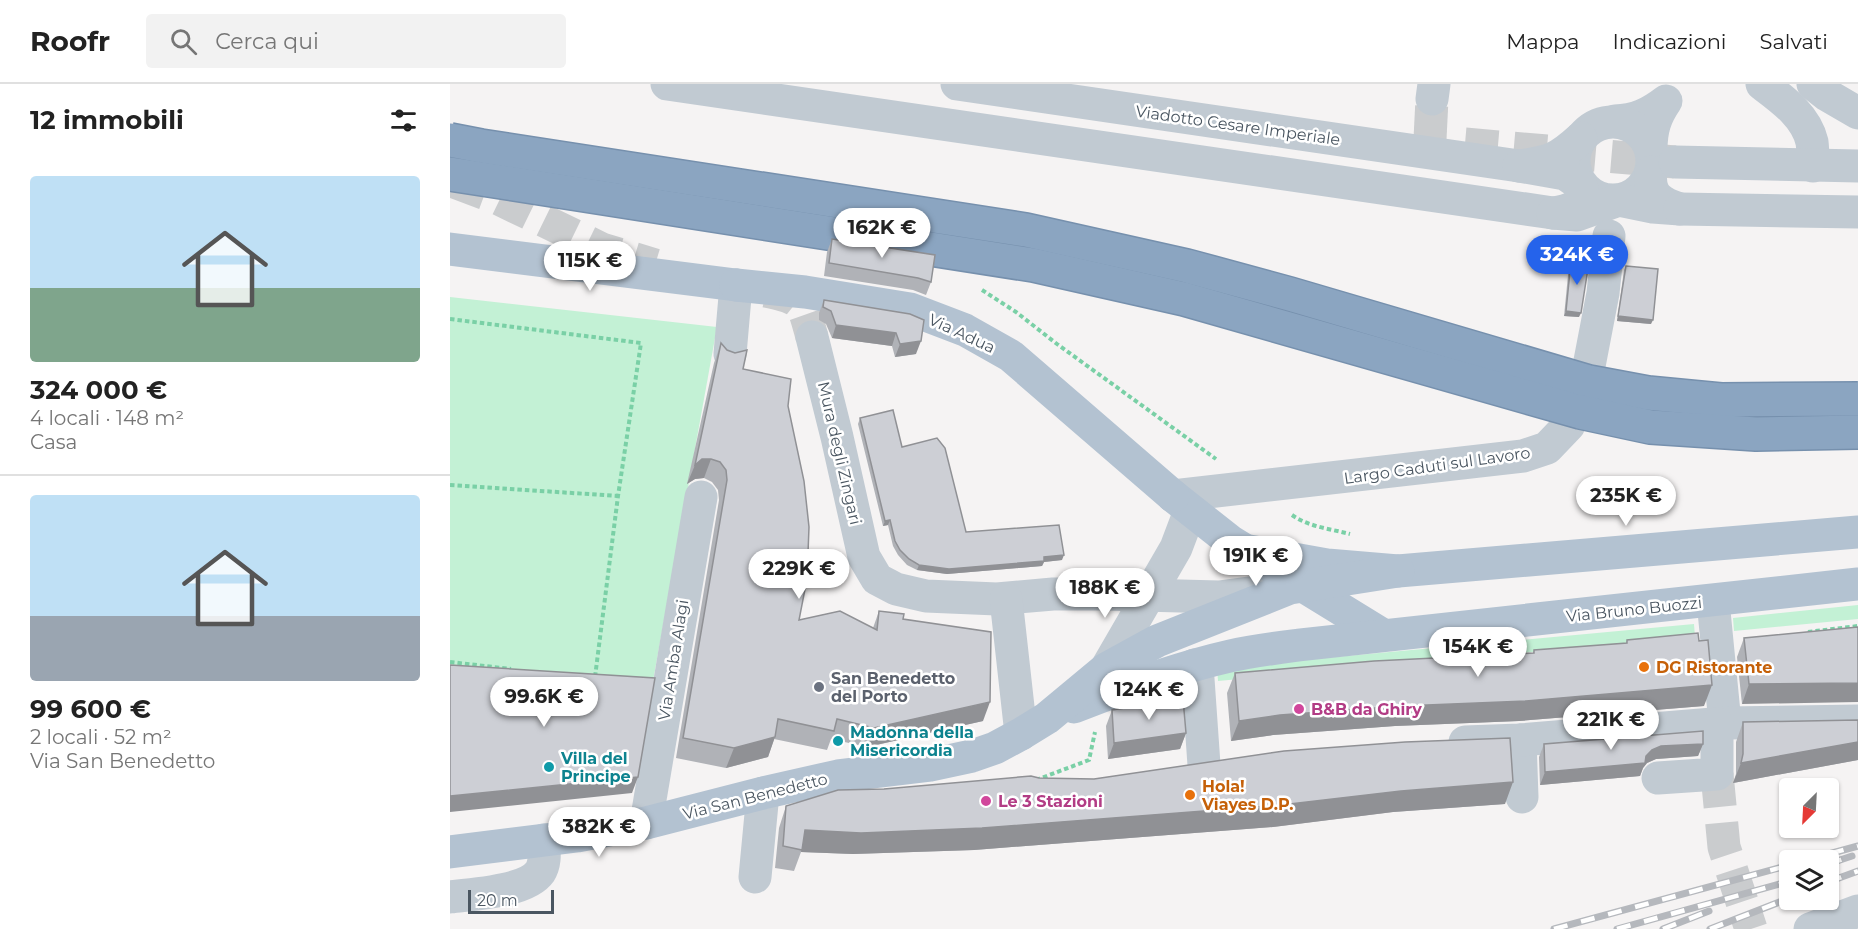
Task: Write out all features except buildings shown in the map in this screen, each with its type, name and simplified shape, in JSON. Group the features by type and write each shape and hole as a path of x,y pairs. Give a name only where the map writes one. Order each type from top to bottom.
{"highway":[{"path":"450,140 1026,230 1186,266 1290,294 1589,382 1636,391 1721,400 1858,399"},
{"path":"450,174 1033,265 1184,299 1569,409 1650,427 1756,434 1858,432"}],"main road":[{"name":"Via Adua","path":"450,249 805,292 910,309 965,330 1011,356 1182,504 1230,541 1249,551 1296,587 1383,635"},
{"path":"1249,551 1327,565 1398,572 1858,532"},
{"name":"Via San Benedetto","path":"1034,726 1106,669 1157,641 1296,587 1398,572"},
{"name":"Via Bruno Buozzi","path":"1232,656 1383,635 1858,584"},
{"name":"Via San Benedetto","path":"450,852 544,840 646,823 838,776 930,765 972,756 995,748 1034,726 1121,689 1194,665 1232,656"}],"street":[{"path":"667,84 1553,213 1577,214 1629,197 1646,183 1659,161"},
{"name":"Viadotto Cesare Imperiale","path":"957,84 1519,166 1565,174 1581,185"},
{"path":"1762,84 1791,106 1805,125 1812,141 1813,166"},
{"path":"1813,84 1858,113"},
{"path":"1553,213 1562,212 1580,204 1583,195 1573,162 1575,149 1581,138 1596,126 1641,117 1652,112 1673,93"},
{"path":"1673,93 1654,123 1651,132 1659,161 1650,182 1655,195 1670,206 1680,209"},
{"path":"1615,121 1639,130 1659,161"},
{"name":"Viadotto Cesare Imperiale","path":"1519,166 1545,162 1559,157 1581,138"},
{"path":"1659,161 1858,166"},
{"path":"1581,185 1599,198 1653,207 1858,212"},
{"name":"Largo Caduti sul Lavoro","path":"1182,504 1255,488 1523,456 1547,448 1569,425 1589,366 1603,292 1609,236"},
{"path":"730,354 736,285"},
{"name":"Mura degli Zingari","path":"812,337 864,557 878,579 896,589 926,596 1006,599 1053,594 1219,597 1296,587"},
{"name":"Via Amba Alagi","path":"646,823 701,497"},
{"path":"1106,669 1176,548 1182,504"},
{"path":"1006,599 1034,726"},
{"path":"1659,778 1717,774 1721,723 1713,601"},
{"path":"1194,665 1198,679 1204,765"},
{"path":"1441,743 1520,740 1721,723 1858,721"},
{"path":"1520,740 1522,797"},
{"path":"1169,770 1239,760"},
{"path":"755,877 763,793"},
{"path":"450,897 491,892 530,881 540,872 543,865 544,840"},
{"path":"1810,929 1858,911"}],"path":[{"path":"981,290 1017,312 1057,344 1218,461"},
{"path":"450,319 641,343 618,496 595,678 584,677"},
{"path":"450,485 618,496"},
{"path":"1255,488 1301,521 1358,536"},
{"path":"1799,633 1858,626"},
{"path":"450,662 517,669"},
{"path":"1032,781 1089,760 1096,725"}],"green space":[{"path":"450,297 717,327 651,692 450,677"},
{"path":"1858,605 1858,619 1734,631 1733,618"},
{"path":"1694,624 1695,637 1218,681 1217,668"}],"tunnel":[{"path":"1430,139 1432,99"},
{"path":"1465,144 1675,162"},
{"path":"454,182 497,198 602,249 655,265"},
{"path":"766,291 795,300 803,309 812,337"},
{"path":"1717,774 1724,847 1751,929"}],"railway":[{"path":"1839,851 1858,846"},
{"path":"1839,860 1852,856"},
{"path":"1554,929 1779,868"},
{"path":"1839,878 1858,871"},
{"path":"1617,929 1779,884"},
{"path":"1710,929 1779,902"},
{"path":"1663,929 1709,911"}],"place":[{"name":"DG Ristorante","path":"1644,667"},
{"name":"San Benedetto del Porto","path":"819,687"},
{"name":"B&B da Ghiry","path":"1299,709"},
{"name":"Madonna della Misericordia","path":"838,741"},
{"name":"Villa del Principe","path":"549,767"},
{"name":"Hola! Viayes D.P.","path":"1190,795"},
{"name":"Le 3 Stazioni","path":"986,801"}]}
